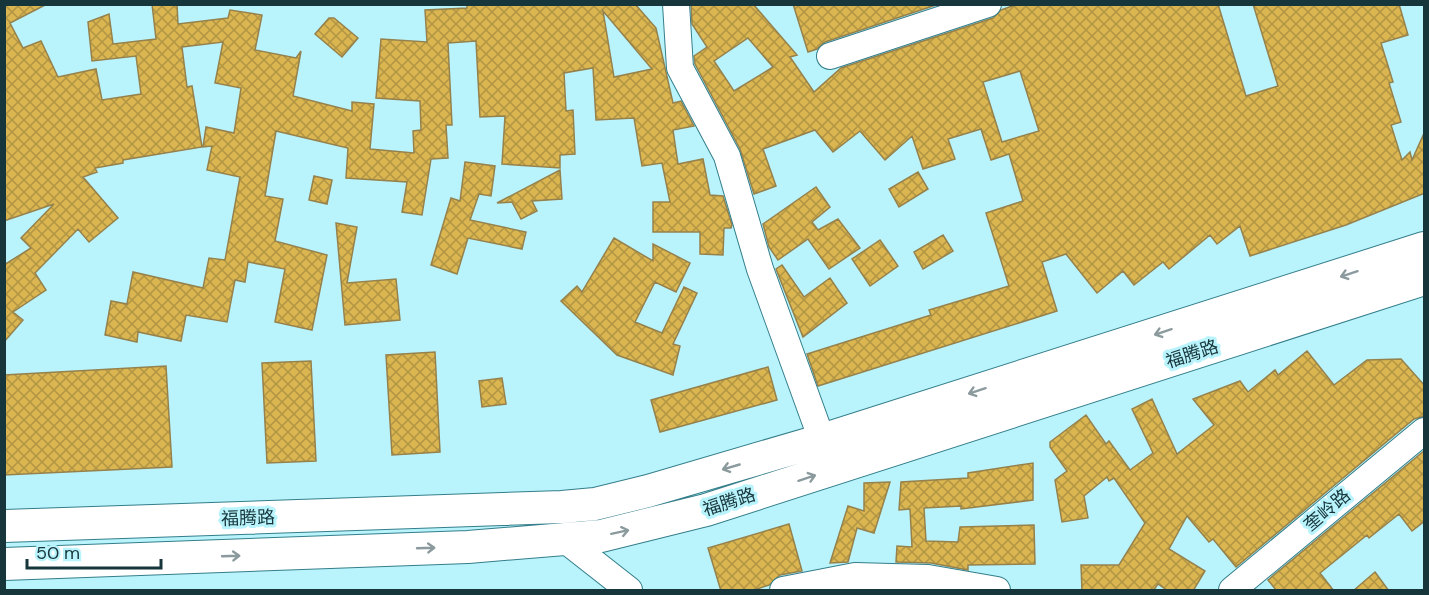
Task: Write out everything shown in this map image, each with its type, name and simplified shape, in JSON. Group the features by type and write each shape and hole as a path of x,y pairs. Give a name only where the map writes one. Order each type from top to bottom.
{"main road":[{"path":"1412,278 1425,223"},
{"name":"福腾路","path":"4,564 468,547 601,537 706,510 1412,278 1425,248"},
{"name":"福腾路","path":"4,526 595,504 1412,278"}],"street":[{"path":"676,4 681,68 727,156 760,269 822,440"},
{"path":"830,56 988,4"},
{"name":"奎岭路","path":"1232,591 1350,490 1425,431"},
{"path":"564,539 630,590"},
{"path":"783,591 855,576 876,584 928,578 997,591"}],"building":[{"path":"4,4 47,4 10,23 23,48 41,41 58,77 96,69 102,100 141,94 136,56 92,61 88,22 109,14 113,44 156,39 152,4 177,4 178,24 228,18 230,10 262,15 255,50 296,58 301,51 293,96 352,111 352,102 374,104 370,149 414,153 413,131 421,130 420,101 376,98 381,39 427,42 425,10 467,8 467,4 635,4 656,28 673,103 681,101 694,126 673,130 678,164 703,159 710,195 723,196 732,225 731,228 724,228 723,255 700,254 700,232 653,232 653,202 670,202 662,163 642,166 634,118 596,120 593,68 564,73 566,111 573,110 575,154 560,155 560,168 502,164 505,116 480,117 476,41 448,43 452,125 446,125 448,158 431,159 422,215 402,212 407,182 346,178 348,148 276,131 265,196 283,199 275,241 327,255 312,330 275,322 285,269 248,262 245,282 235,280 227,322 186,315 181,341 138,332 137,342 105,335 111,301 127,304 133,272 203,288 209,258 225,260 240,177 207,170 212,146 203,147 206,127 234,133 241,88 215,83 223,42 182,47 187,87 192,86 202,147 123,160 123,163 95,168 97,172 83,177 118,218 89,242 78,229 35,273 46,290 13,312 23,320 4,342 4,265 31,248 21,238 54,204 4,221","holes":["603,11 652,69 614,77"]},
{"path":"691,4 753,4 797,55 790,57 814,92 841,68 993,18 1001,10 1018,4 1218,4 1246,96 1278,86 1253,4 1399,4 1408,35 1381,43 1393,82 1389,83 1401,122 1391,125 1402,160 1410,152 1412,160 1425,131 1425,193 1346,225 1250,256 1240,226 1217,244 1210,235 1169,269 1163,262 1134,285 1123,271 1097,293 1066,254 1042,262 1057,311 818,386 807,354 931,315 929,310 1009,286 986,213 1023,201 1009,154 991,160 981,129 948,139 955,159 923,169 912,136 885,160 860,131 833,152 815,130 763,149 776,186 754,194 740,149 695,64 694,56 707,47 692,24","holes":["748,38 773,67 734,91 714,61","1020,71 1039,131 1002,142 983,82"]},
{"path":"793,4 939,4 825,42 817,49 808,52"},
{"path":"329,18 334,18 358,38 342,57 315,34"},
{"path":"465,162 495,166 491,196 479,194 470,220 526,232 522,249 468,238 457,274 431,265 451,198 460,201"},
{"path":"560,170 562,199 532,201 537,211 521,219 512,202 497,203"},
{"path":"918,172 928,189 899,207 889,189"},
{"path":"314,176 332,180 327,204 309,200"},
{"path":"816,187 830,207 812,222 818,230 838,219 860,248 829,269 808,239 778,260 769,247 763,224"},
{"path":"336,223 357,227 347,283 396,279 400,320 345,325"},
{"path":"943,235 953,251 923,269 914,252"},
{"path":"614,238 653,261 653,244 690,263 676,292 655,282 635,322 662,333 684,287 697,293 673,344 680,346 673,375 617,355 561,301 577,286 582,292"},
{"path":"880,240 898,266 870,286 852,259"},
{"path":"782,265 804,297 830,278 847,303 803,337 776,269"},
{"path":"1307,351 1334,385 1367,360 1401,359 1425,386 1425,416 1414,419 1236,567 1213,539 1209,542 1187,516 1169,549 1205,571 1193,591 1168,591 1158,584 1153,591 1082,591 1081,565 1119,565 1145,523 1114,478 1109,481 1107,477 1084,496 1088,518 1062,522 1055,480 1067,471 1050,447 1050,442 1086,415 1106,444 1109,441 1130,470 1153,453 1132,409 1152,399 1177,454 1214,425 1193,399 1240,381 1248,392 1275,370 1278,375"},
{"path":"435,352 440,452 392,455 386,355"},
{"path":"311,361 316,461 267,463 262,363"},
{"path":"166,366 172,467 4,475 4,375"},
{"path":"768,367 777,400 660,432 651,400"},
{"path":"502,378 506,404 482,407 479,381"},
{"path":"1425,450 1425,521 1412,531 1399,514 1369,538 1367,535 1320,573 1334,591 1277,591 1268,580"},
{"path":"1033,463 1033,500 961,509 961,506 924,508 926,541 958,542 960,527 1034,525 1035,564 968,565 968,570 931,563 896,562 897,546 912,547 910,509 899,510 901,482 968,478 968,473"},
{"path":"890,482 874,533 857,528 848,562 830,563 848,506 864,511 864,483"},
{"path":"789,524 802,571 780,575 769,585 751,591 721,591 708,548"},
{"path":"1375,572 1389,591 1353,591"}]}
